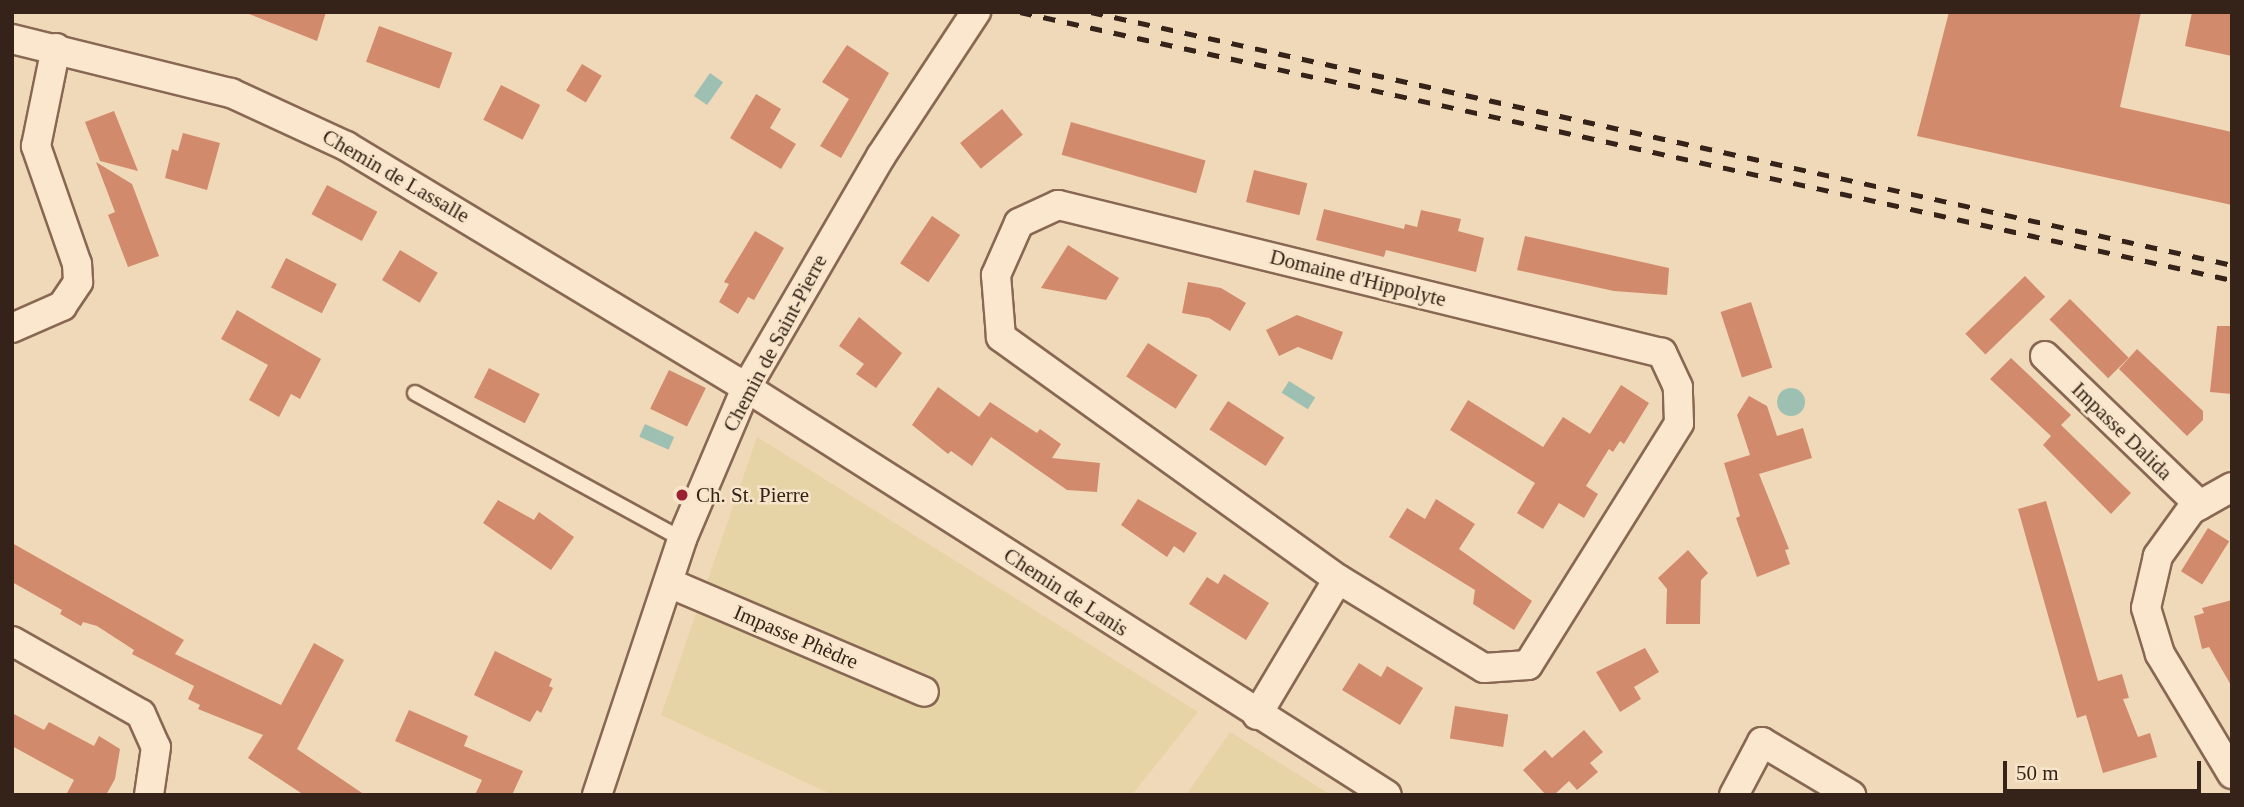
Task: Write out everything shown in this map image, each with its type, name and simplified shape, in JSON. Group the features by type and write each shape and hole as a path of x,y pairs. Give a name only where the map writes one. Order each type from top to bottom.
{"street":[{"name":"Chemin de Saint-Pierre","path":"597,795 682,539 747,388 881,156 969,24"},
{"name":"Chemin de Lassalle","path":"12,40 56,48 231,93 307,125 747,388"},
{"path":"12,328 62,306 78,282 77,264 36,146 56,48"},
{"name":"Domaine d'Hippolyte","path":"1058,205 1662,354 1678,387 1679,423 1528,665 1484,668 1338,579 1001,337 996,275 1019,223 1058,205"},
{"name":"Impasse Dalida","path":"2045,356 2200,505"},
{"name":"Chemin de Lanis","path":"747,388 1257,715 1387,795"},
{"path":"2232,486 2191,510 2158,556 2146,608 2160,654 2232,774"},
{"path":"1257,715 1338,579"},
{"name":"Impasse Phèdre","path":"668,583 924,692"},
{"path":"12,641 141,714 156,747 149,795"},
{"path":"1734,795 1762,742 1851,795"}],"lane":[{"path":"415,393 682,539"}],"shaded area":[{"path":"710,73 723,82 707,105 694,96"},
{"path":"1289,381 1315,397 1308,409 1282,393"},
{"path":"1791,388 1801,392 1805,402 1801,412 1791,416 1781,412 1777,402 1781,392"},
{"path":"645,424 674,437 669,450 639,437"},
{"path":"757,437 1198,712 1132,795 833,795 661,715"},
{"path":"1230,732 1331,795 1186,795"}],"building":[{"path":"244,12 326,12 317,41"},
{"path":"1949,12 2141,12 2120,107 2232,132 2232,205 1917,136"},
{"path":"2192,12 2232,12 2232,56 2185,46"},
{"path":"379,26 452,53 439,88 366,62"},
{"path":"847,45 889,73 841,158 820,146 849,99 822,82"},
{"path":"582,64 602,76 586,102 566,91"},
{"path":"501,85 540,105 522,140 483,120"},
{"path":"756,94 781,109 770,128 796,144 781,169 730,138"},
{"path":"1002,109 1023,135 981,169 960,143"},
{"path":"114,111 138,171 100,161 85,122"},
{"path":"1071,122 1206,161 1196,193 1062,155"},
{"path":"183,133 220,143 207,190 165,178 172,149 178,151"},
{"path":"96,162 132,184 159,256 128,267 108,215 115,212"},
{"path":"1254,170 1307,183 1299,215 1246,202"},
{"path":"327,185 377,212 362,241 312,214"},
{"path":"1324,209 1404,229 1405,224 1417,227 1421,210 1461,219 1458,231 1484,238 1476,272 1386,250 1384,257 1316,240"},
{"path":"932,216 960,235 928,282 900,263"},
{"path":"755,231 784,248 754,300 748,297 738,314 719,302 729,284 724,282"},
{"path":"1525,236 1669,268 1667,295 1614,291 1517,270"},
{"path":"1068,245 1119,278 1106,300 1041,288"},
{"path":"400,250 438,273 420,303 382,280"},
{"path":"286,258 337,284 322,313 271,287"},
{"path":"2025,276 2045,297 1985,355 1965,334"},
{"path":"1188,282 1221,288 1246,303 1230,331 1209,318 1182,313"},
{"path":"2070,299 2129,358 2108,378 2049,320"},
{"path":"1751,302 1772,368 1742,378 1721,312"},
{"path":"237,310 321,359 300,399 291,394 279,417 249,400 268,365 221,339"},
{"path":"1297,315 1343,332 1332,360 1298,347 1279,356 1266,330"},
{"path":"859,317 902,353 876,388 856,374 864,364 839,346"},
{"path":"2217,326 2232,326 2232,394 2210,392"},
{"path":"1148,343 1197,375 1176,409 1126,377"},
{"path":"2137,349 2203,411 2203,420 2187,436 2119,369"},
{"path":"2011,358 2071,415 2061,425 2131,493 2111,514 2043,445 2051,436 1990,379"},
{"path":"489,368 540,394 525,423 474,397"},
{"path":"669,370 706,388 687,427 650,409"},
{"path":"1621,385 1649,403 1624,444 1620,441 1613,452 1609,449 1586,486 1598,494 1584,518 1559,503 1543,529 1517,513 1535,483 1450,430 1468,400 1543,447 1563,417 1590,434"},
{"path":"938,387 979,417 990,402 1037,433 1040,429 1061,444 1052,458 1100,463 1097,492 1067,490 991,437 972,466 951,451 948,454 912,425"},
{"path":"1749,396 1767,406 1777,436 1803,428 1812,458 1759,474 1789,549 1785,550 1790,564 1757,577 1736,518 1740,516 1724,463 1750,455 1737,415"},
{"path":"1228,401 1284,437 1266,466 1209,430"},
{"path":"1138,499 1197,533 1184,553 1174,546 1167,557 1121,525"},
{"path":"1436,499 1475,524 1459,549 1532,601 1514,630 1473,604 1475,590 1389,537 1407,508 1425,519"},
{"path":"498,500 534,520 539,512 574,537 551,570 483,523"},
{"path":"2046,501 2098,681 2122,674 2129,698 2123,699 2138,737 2150,733 2157,757 2103,773 2086,715 2077,718 2018,509"},
{"path":"2208,528 2229,541 2202,584 2181,571"},
{"path":"12,543 184,640 175,654 281,705 314,643 344,660 297,749 365,795 304,795 248,758 263,735 198,709 200,705 188,699 194,686 132,654 134,650 97,626 83,622 81,626 60,614 62,610 12,582"},
{"path":"1688,550 1708,573 1701,580 1700,624 1666,624 1667,589 1658,578"},
{"path":"1224,574 1269,603 1246,640 1189,604 1207,577 1218,584"},
{"path":"2232,600 2232,687 2209,647 2202,649 2194,616 2204,613 2202,608"},
{"path":"1645,648 1659,672 1634,687 1641,699 1620,712 1596,672"},
{"path":"495,651 552,679 549,686 553,688 541,713 537,710 530,722 474,695"},
{"path":"1359,663 1381,677 1387,666 1423,688 1400,725 1342,690"},
{"path":"1455,706 1508,714 1503,747 1450,739"},
{"path":"409,710 468,736 464,746 523,771 512,795 475,795 482,780 395,741"},
{"path":"12,713 44,730 49,722 94,746 99,736 120,749 115,779 106,795 66,795 74,780 12,746"},
{"path":"1584,730 1603,752 1590,763 1598,772 1577,790 1569,781 1554,795 1546,795 1523,770 1545,750 1552,758"}],"railway":[{"path":"1020,12 2232,280"},
{"path":"1091,12 2232,265"}],"place":[{"name":"Ch. St. Pierre","path":"682,495"}]}
